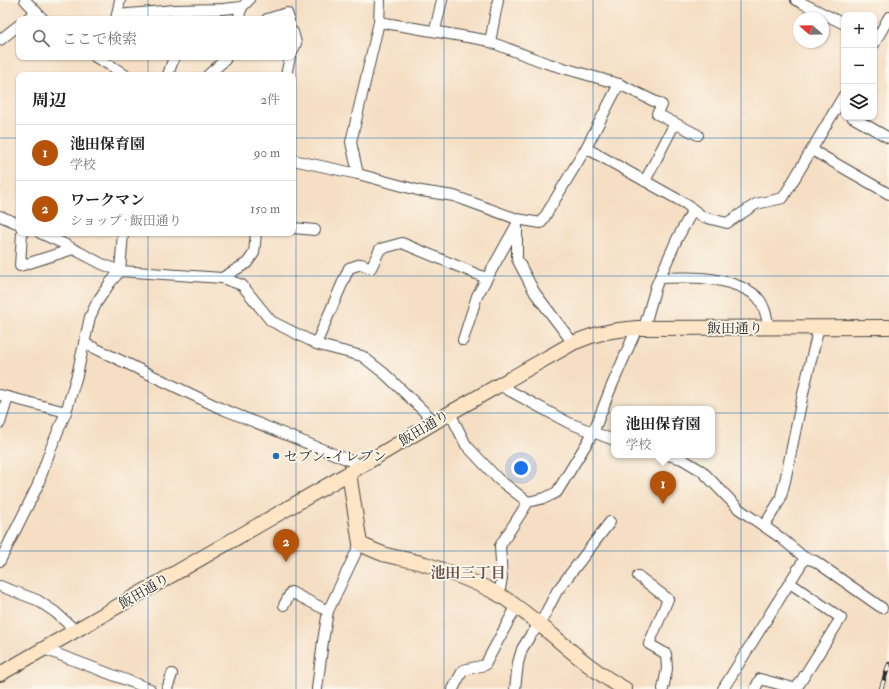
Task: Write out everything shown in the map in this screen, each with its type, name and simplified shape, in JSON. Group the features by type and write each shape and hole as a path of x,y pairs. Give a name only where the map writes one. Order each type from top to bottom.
{"main road":[{"name":"飯田通り","path":"0,674 450,412 588,336 609,331 640,328 889,327"},
{"path":"349,472 360,544 384,554 424,563 480,584 499,595 540,624 585,663 605,678 624,689"}],"street":[{"path":"26,0 39,16"},
{"path":"117,16 120,0"},
{"path":"358,174 351,142 379,22 380,0"},
{"path":"435,30 442,0"},
{"path":"490,42 498,0"},
{"path":"796,0 841,22"},
{"path":"141,16 188,14 245,4"},
{"path":"239,16 245,4"},
{"path":"277,16 287,13 288,16"},
{"path":"877,38 889,17"},
{"path":"379,22 459,34 490,42 546,63 619,84 662,105 657,114 698,135"},
{"path":"0,40 16,27"},
{"path":"105,60 121,72"},
{"path":"169,72 173,60"},
{"path":"211,72 225,60"},
{"path":"287,72 289,60"},
{"path":"296,161 358,174 421,191 454,196 517,223 541,223 586,148 619,84"},
{"path":"586,148 703,217 727,223 756,204 783,198 812,150 840,110"},
{"path":"857,120 889,138"},
{"path":"645,182 675,123"},
{"path":"812,150 889,194"},
{"path":"499,595 502,578 500,546 528,502 545,498 557,492 593,433 610,390 640,328 656,286 677,239 693,210"},
{"path":"0,216 16,223"},
{"path":"463,340 477,296 517,223"},
{"path":"517,223 517,259 535,292 573,343"},
{"path":"296,228 314,230"},
{"path":"22,236 20,266 73,249"},
{"path":"46,236 102,264 120,271 222,278 242,285 271,321 316,344 362,356 385,374 435,422"},
{"path":"0,561 37,487 50,448 66,412 77,375 90,317 97,302 120,271 122,236"},
{"path":"222,278 247,263 254,254 256,236"},
{"path":"316,344 349,268 361,264 371,268 380,249 402,243 486,278"},
{"path":"660,278 710,278 732,283 749,290 759,298 769,328"},
{"path":"764,526 780,500 819,327"},
{"path":"84,343 220,408 361,465"},
{"path":"499,386 569,423 611,439"},
{"path":"0,423 4,396 66,412"},
{"path":"450,412 466,445 498,479 528,502"},
{"path":"678,458 702,471 740,509 781,538 805,558 815,561 882,608"},
{"path":"515,689 518,663 522,649 540,624 557,591 610,522"},
{"path":"319,688 323,641 328,610 360,544"},
{"path":"723,689 805,558"},
{"path":"638,576 668,599 649,644 666,654 667,669 662,689"},
{"path":"755,689 760,679 797,689 841,618 790,583"},
{"path":"0,586 37,600 55,612 75,630"},
{"path":"284,605 291,592 328,610"},
{"path":"453,689 463,670 485,665 516,607"},
{"path":"44,648 150,689"},
{"path":"167,689 172,674"}],"railway":[{"path":"881,689 889,664"}],"place":[{"name":"セブン-イレブン","path":"276,456"},
{"name":"池田保育園","path":"663,504"},
{"name":"ワークマン","path":"286,562"}],"district":[{"name":"池田三丁目","path":"468,573"}]}
